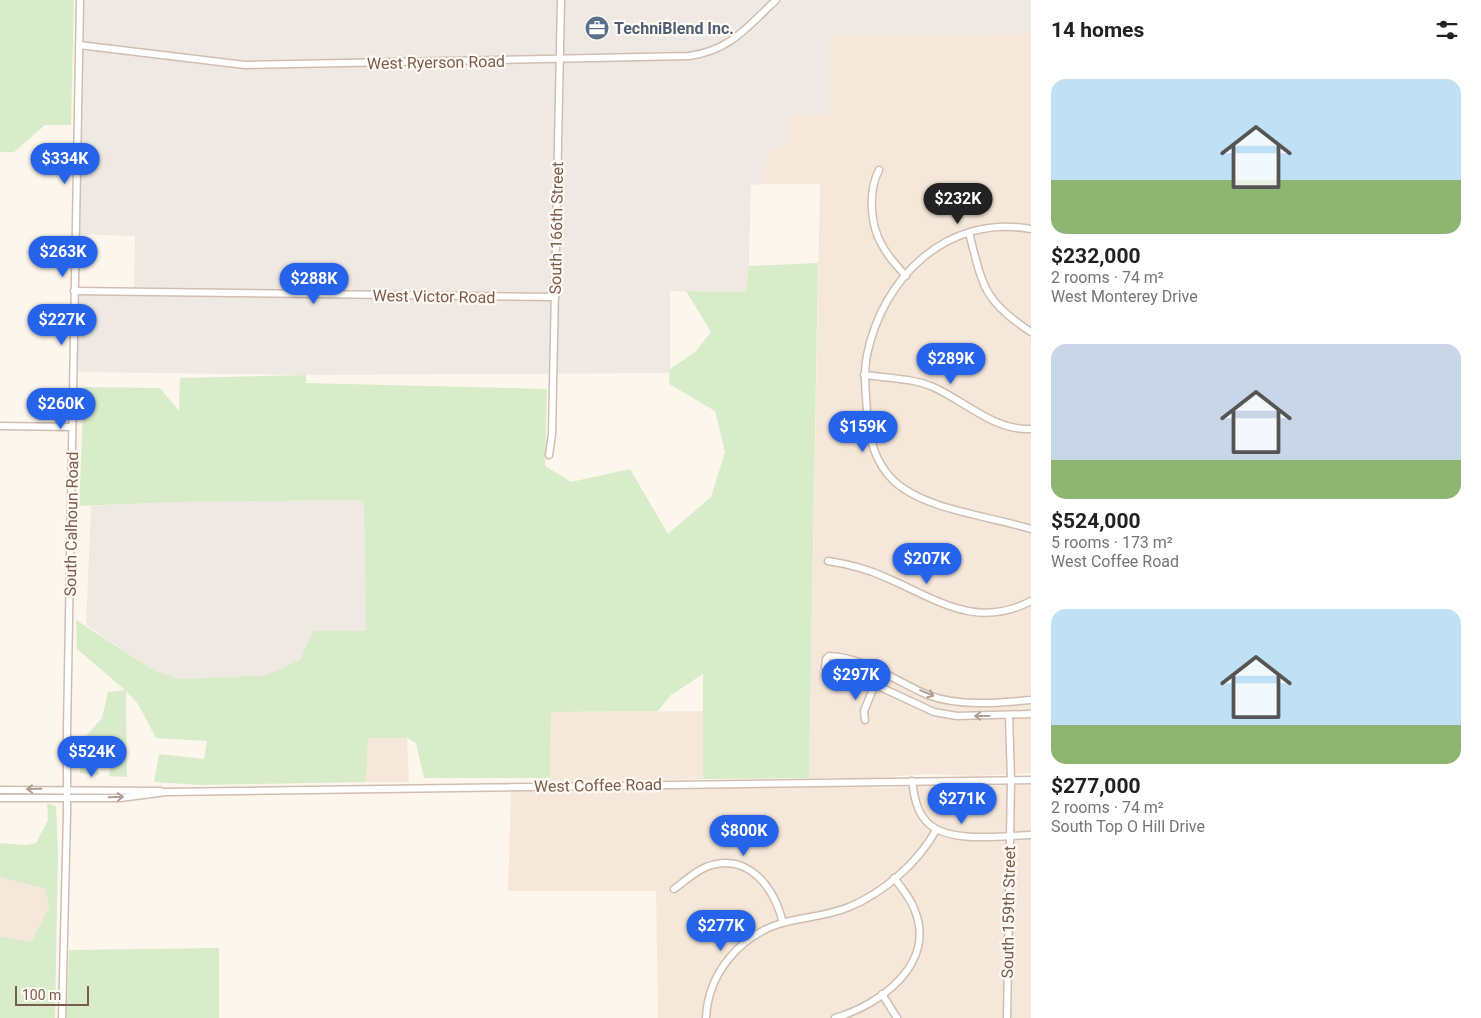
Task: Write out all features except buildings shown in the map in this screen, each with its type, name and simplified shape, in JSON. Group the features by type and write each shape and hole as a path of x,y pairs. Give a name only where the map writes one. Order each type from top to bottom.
{"street":[{"name":"South Calhoun Road","path":"62,1018 80,0"},
{"name":"South 166th Street","path":"549,455 552,434 561,0"},
{"name":"West Ryerson Road","path":"79,45 245,65 689,56 713,51 742,34 776,0"},
{"path":"879,170 872,190 878,237 886,253 906,276"},
{"path":"1031,229 1007,227 968,233 946,240 935,247 906,276 879,317 868,348 864,375 868,425 872,444 878,461 892,479 906,490 927,501 1031,529"},
{"path":"968,233 988,294 1006,315 1031,332"},
{"name":"West Victor Road","path":"74,291 555,297"},
{"path":"864,375 912,381 929,386 1002,425 1020,429 1031,429"},
{"path":"0,426 72,427"},
{"path":"828,561 873,572 946,606 967,612 1002,612 1031,601"},
{"path":"1031,700 990,702 947,700 927,694 859,664 831,656 826,659 825,667 828,670 875,684 934,712 956,716 1031,714"},
{"path":"865,720 864,710 875,684"},
{"name":"South 159th Street","path":"1006,1018 1011,780 1009,715"},
{"name":"West Coffee Road","path":"0,798 120,798 166,792 1031,780"},
{"path":"912,781 919,809 926,821 936,830 961,835 1031,835"},
{"name":"West Coffee Road","path":"0,790 158,789 166,792"},
{"path":"706,1018 711,990 723,965 736,950 749,940 783,923 846,908 869,897 894,878 920,852 936,830"},
{"path":"674,889 705,868 720,864 734,865 752,872 769,887 783,923"},
{"path":"835,1018 859,1008 882,994 908,971 914,960 920,942 920,930 915,911 894,878"},
{"path":"882,994 897,1018"}],"shaded area":[{"path":"80,0 1031,0 1031,33 830,35 830,114 788,114 788,138 768,156 764,184 751,185 748,292 670,291 670,373 306,375 73,372 74,291 134,292 135,236 74,234"},
{"path":"1031,33 1031,773 973,776 928,774 873,778 809,778 820,184 764,184 768,156 788,138 787,114 830,114 830,35"},
{"path":"365,500 366,632 313,631 300,660 266,675 181,679 155,671 86,625 91,506 179,502"},
{"path":"703,711 703,779 550,782 551,712"},
{"path":"367,738 407,738 409,782 366,782"},
{"path":"954,784 988,786 1031,784 1031,1018 658,1018 656,891 508,891 511,789 843,785 885,788"},
{"path":"0,877 45,889 49,907 31,942 0,936"}],"green space":[{"path":"0,0 74,0 71,125 45,125 14,152 0,152"},
{"path":"818,263 809,778 703,779 703,674 671,695 658,711 551,712 550,778 424,778 416,743 407,738 368,738 366,782 201,785 154,782 159,754 204,759 207,741 156,738 138,704 126,691 127,777 109,776 111,761 106,759 99,762 98,775 80,773 81,742 102,718 108,692 125,690 77,649 76,620 155,671 181,679 266,675 300,660 313,631 366,631 364,500 179,502 79,506 84,387 160,388 179,411 180,378 306,375 306,383 547,389 545,466 571,482 630,469 668,534 711,497 725,452 715,411 669,384 670,369 695,352 711,332 686,291 747,292 748,266"},
{"path":"47,803 56,806 58,852 55,1018 0,1018 0,936 31,942 49,907 45,889 0,877 0,843 26,845 36,843 48,820"},
{"path":"219,948 219,1018 66,1018 69,950"}],"place":[{"name":"TechniBlend Inc.","path":"597,28"}]}
